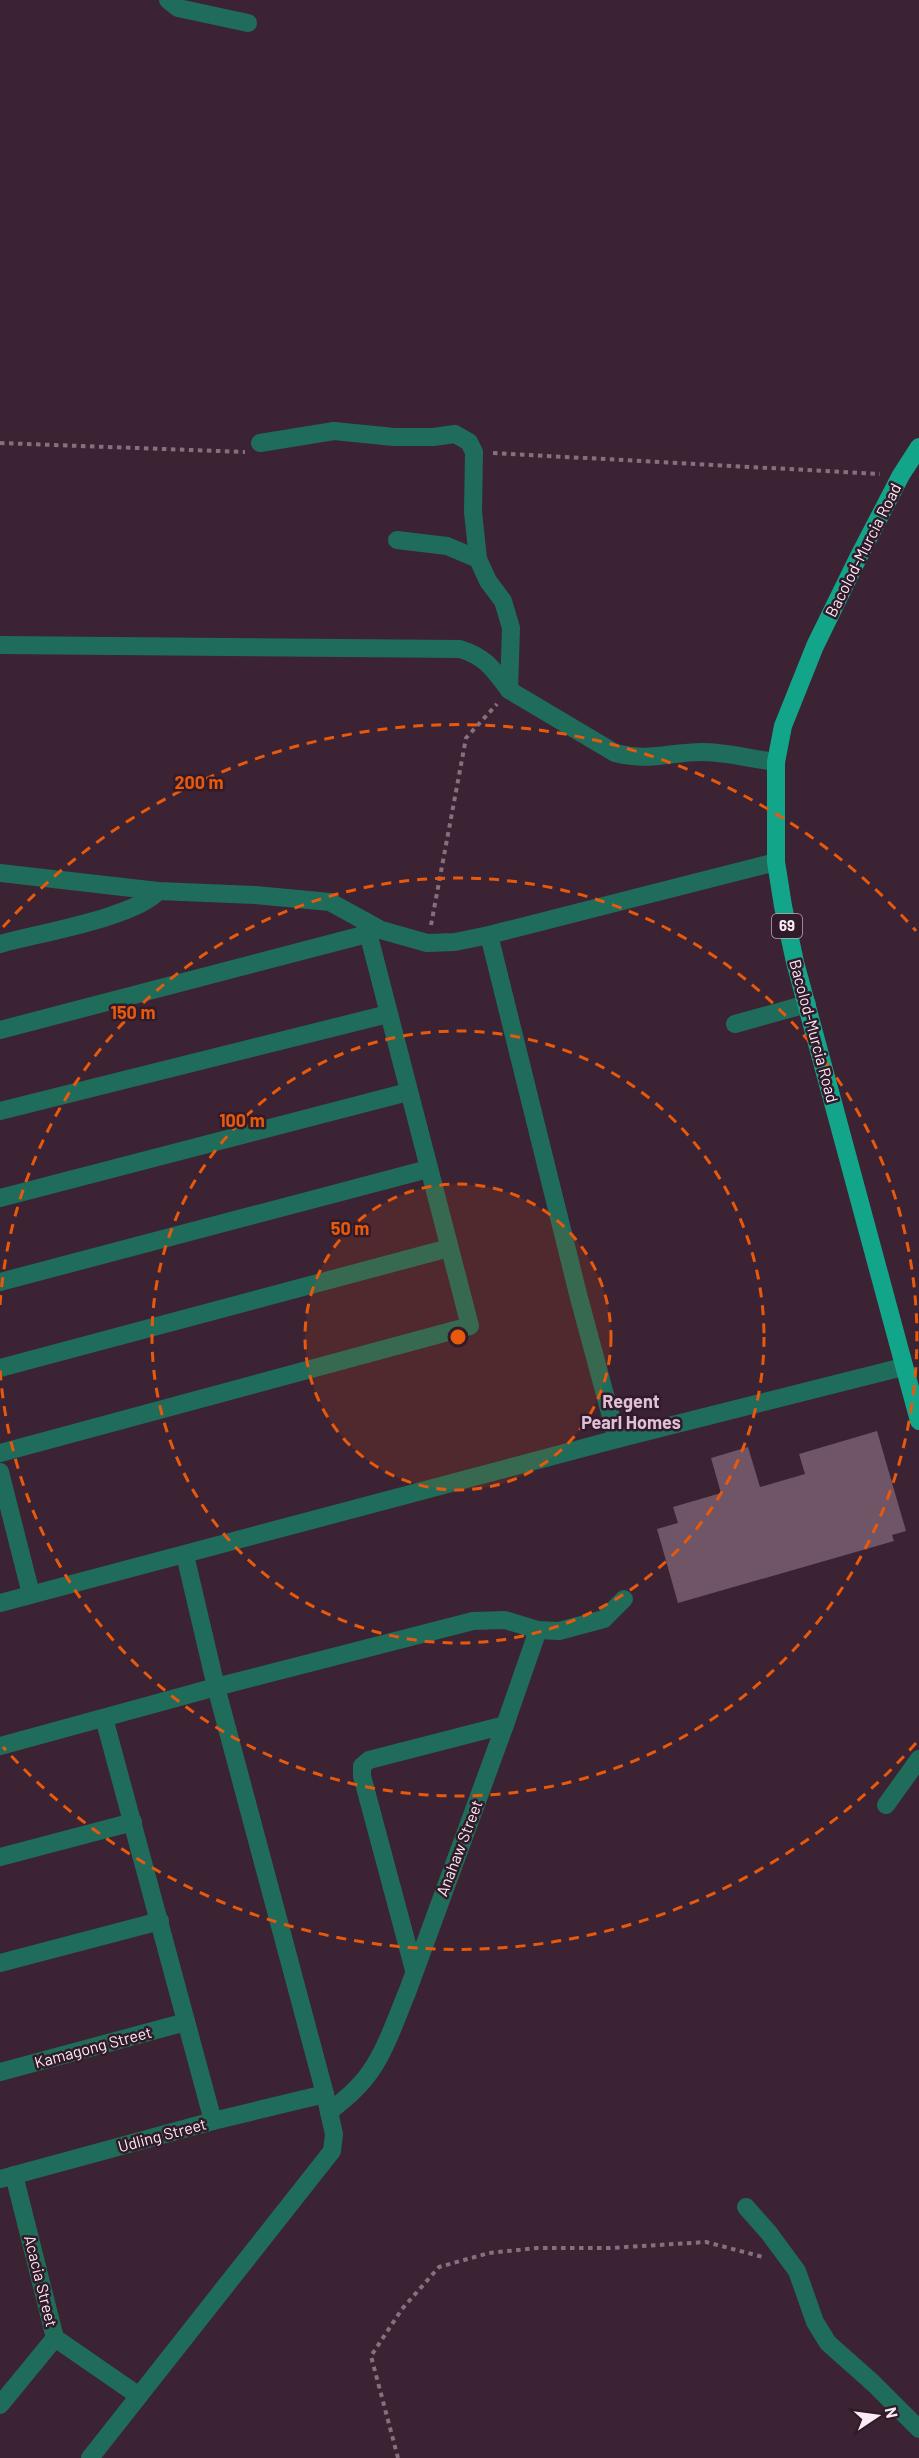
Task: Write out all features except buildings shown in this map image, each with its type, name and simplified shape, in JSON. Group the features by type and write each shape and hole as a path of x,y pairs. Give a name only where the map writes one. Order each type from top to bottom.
{"main road":[{"name":"Bacolod-Murcia Road","path":"919,447 901,475 815,646 783,726 776,762 776,862 783,906 807,1004 919,1421"}],"street":[{"path":"168,0 178,8 248,23"},
{"path":"256,448 334,431 394,437 433,437 455,434 469,442 474,452 473,512 478,559 488,581 503,601 511,628 509,690"},
{"path":"396,540 447,546 478,559"},
{"path":"0,645 460,649 476,654 489,663 509,690 615,753 658,758 686,752 705,752 776,762"},
{"path":"0,873 158,891 255,895 330,902 366,928 428,943 455,942 776,862"},
{"path":"0,944 109,915 151,900 158,891"},
{"path":"0,1453 470,1326 366,928"},
{"path":"0,1030 366,928"},
{"path":"489,934 579,1298 617,1439"},
{"path":"735,1024 807,1004"},
{"path":"0,1111 388,1014"},
{"path":"0,1198 408,1092"},
{"path":"0,1282 428,1169"},
{"path":"0,1368 449,1248"},
{"path":"0,1603 617,1439 903,1367"},
{"path":"0,1472 31,1594"},
{"path":"90,2458 323,2166 332,2151 334,2134 216,1687 185,1555"},
{"path":"0,1746 216,1687 473,1621 505,1620 538,1630 560,1631 604,1619 624,1599"},
{"name":"Anahaw Street","path":"327,2103 352,2093 371,2071 403,2001 538,1630"},
{"path":"104,1718 213,2121"},
{"path":"414,1970 362,1776 362,1766 369,1760 505,1725"},
{"path":"886,1805 919,1759"},
{"path":"0,1857 133,1822"},
{"path":"0,1963 160,1922"},
{"name":"Kamagong Street","path":"0,2072 186,2022"},
{"name":"Udling Street","path":"7,2177 213,2121 327,2103"},
{"name":"Acacia Street","path":"0,2405 55,2338 7,2177"},
{"path":"746,2206 769,2232 802,2282 821,2334 919,2429"},
{"path":"55,2338 139,2396"}],"path":[{"path":"0,443 256,448"},
{"path":"474,452 901,475"},
{"path":"428,943 466,738 509,690"},
{"path":"398,2458 371,2356 402,2310 439,2267 489,2253 537,2248 610,2248 706,2242 766,2257 785,2257"}],"district":[{"name":"Regent Pearl Homes","path":"631,1412"}]}
